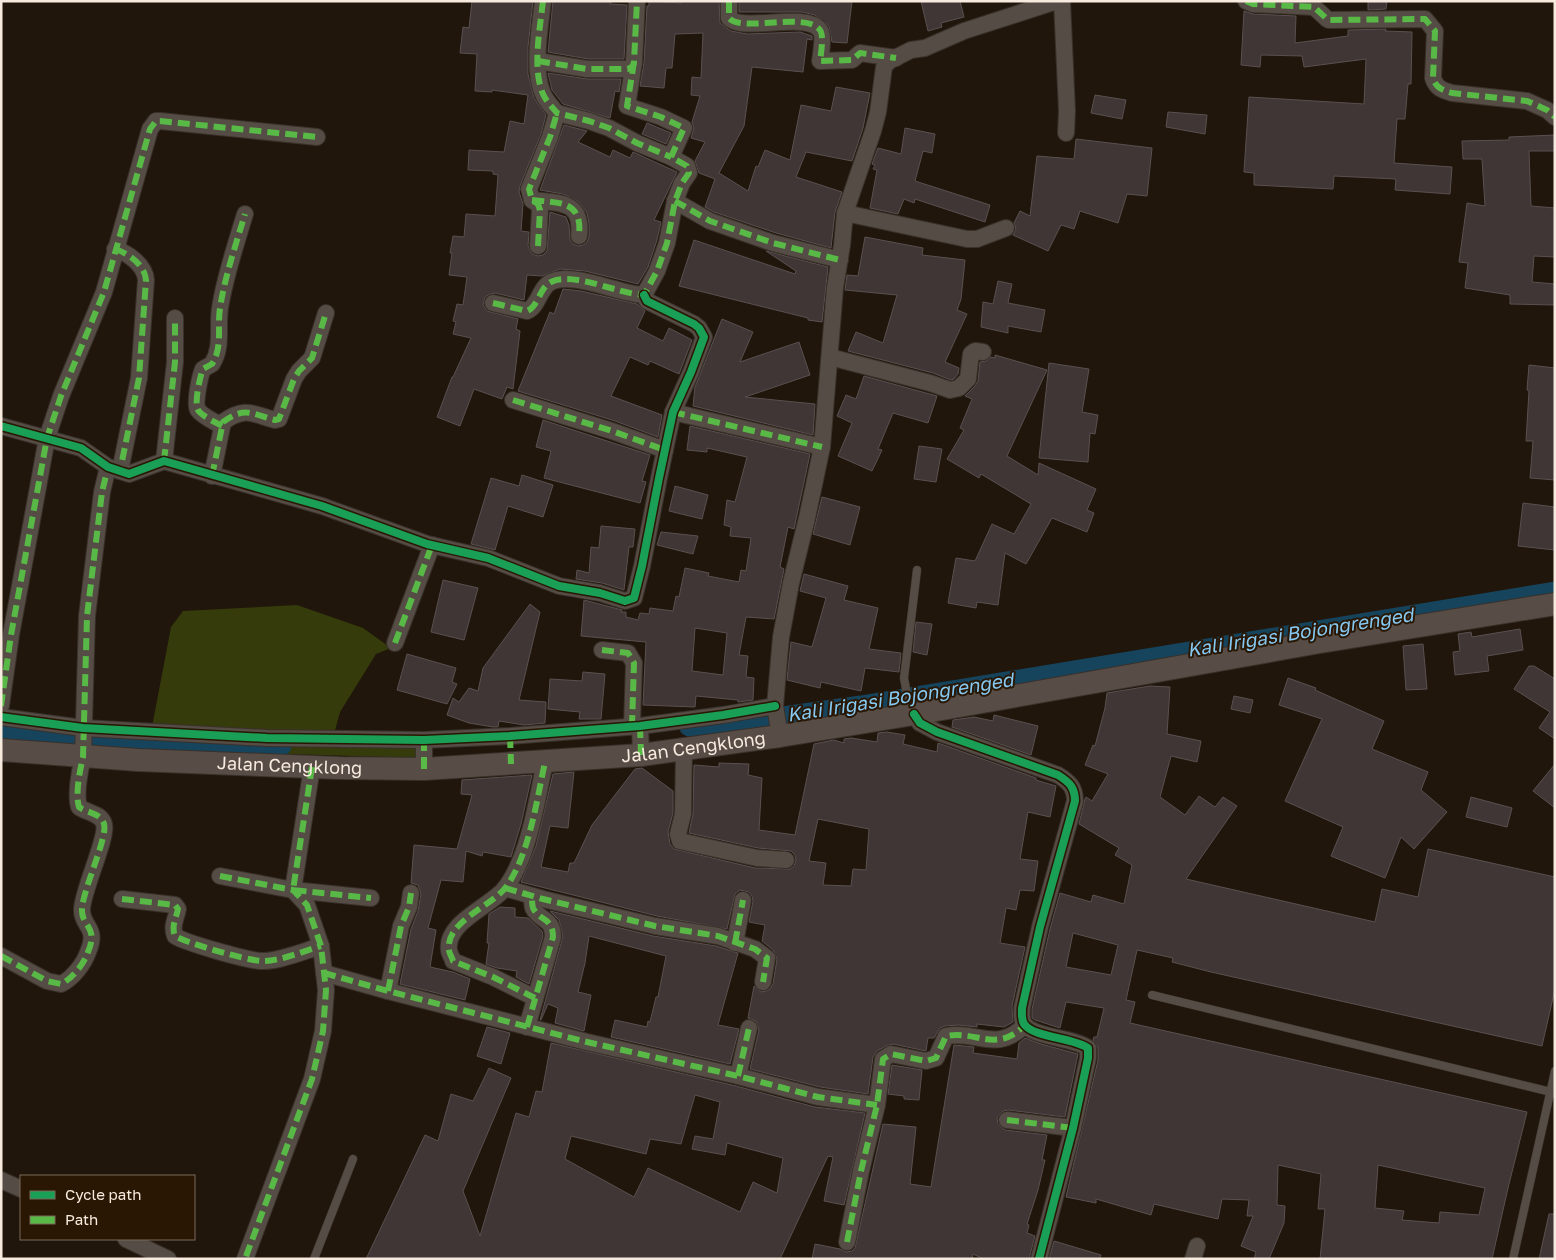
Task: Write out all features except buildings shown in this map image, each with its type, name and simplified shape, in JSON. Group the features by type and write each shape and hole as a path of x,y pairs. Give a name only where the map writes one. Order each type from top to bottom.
{"main road":[{"name":"Jalan Cengklong","path":"1,750 83,742 312,766 511,761 545,762 684,749 778,721 912,710 1555,604"}],"street":[{"path":"542,1 538,61 543,94 557,113 609,128 687,166 689,173 682,183 675,201 667,242 657,271 644,295"},
{"path":"637,1 638,15 634,62 627,106 660,117 684,128 671,157"},
{"path":"728,1 729,18 733,21 742,23 800,23 819,28 822,31 820,61 852,60 860,53 896,58"},
{"path":"1,717 83,742 424,741 510,737 637,727 723,716 778,721 781,637 791,583 808,518 822,447 835,288 845,213 874,131 884,67 889,61 911,50 925,48 964,32 1057,1"},
{"path":"1062,1 1067,112 1066,133"},
{"path":"1246,1 1253,4 1314,7 1329,20 1425,19 1434,31 1434,84 1442,90 1452,93 1527,101 1547,110 1555,117"},
{"path":"538,61 587,69 628,69 633,66 634,62"},
{"path":"538,246 540,210 538,204 532,200 529,189 550,137 557,113"},
{"path":"1,706 11,635 47,438 61,396 104,292 150,129 156,121 165,121 317,137"},
{"path":"532,200 560,203 572,208 579,217 579,236"},
{"path":"675,201 710,221 773,243 840,260"},
{"path":"845,213 967,239 978,238 1006,228"},
{"path":"222,426 198,411 196,407 199,382 203,369 212,364 219,348 220,308 245,214"},
{"path":"1,956 48,981 61,984 76,972 88,954 92,936 83,918 82,908 90,875 103,840 105,827 100,818 82,810 78,804 83,742 87,616 102,492 114,469 138,378 146,280 142,267 127,254 115,249"},
{"path":"493,303 527,311 532,309 548,283 557,280 580,281 644,295"},
{"path":"1,426 81,448 114,469 129,474 164,461 322,506 432,545 488,558 559,586 600,593 625,601 634,598 673,412 704,337 699,328 694,324 647,301 644,295"},
{"path":"212,476 223,422 233,414 243,411 275,420 279,419 294,379 312,358 326,313"},
{"path":"164,461 175,362 176,318"},
{"path":"830,357 950,390 959,388 968,379 970,354 975,351 983,352"},
{"path":"513,400 665,450"},
{"path":"673,412 822,447"},
{"path":"395,643 432,545"},
{"path":"602,650 628,653 632,658 637,727 641,753"},
{"path":"912,710 920,722 937,732 1058,775 1070,782 1074,790 1074,800 1040,927 1022,1008 1022,1018 1025,1025 1034,1032 1081,1043 1088,1048 1088,1058 1073,1128 1039,1259"},
{"path":"510,737 511,761"},
{"path":"423,764 424,741"},
{"path":"684,749 683,814 678,834 680,841 757,858 786,860"},
{"path":"535,998 493,977 453,961 449,949 453,931 505,888 516,870 532,824 545,762"},
{"path":"293,890 312,766"},
{"path":"220,876 293,890 371,898"},
{"path":"505,888 655,926 718,936 755,949 767,958 763,982"},
{"path":"245,1259 312,1079 324,1031 326,990 321,946 307,905 293,890"},
{"path":"388,991 401,926 409,907 411,893"},
{"path":"527,1027 553,931 548,921 540,916 532,907 532,896"},
{"path":"122,898 175,905 178,909 173,930 175,936 221,952 261,961 321,946"},
{"path":"735,943 743,900"},
{"path":"324,973 587,1042 738,1076 818,1097 877,1106"},
{"path":"847,1242 861,1171 877,1106 883,1059 890,1054 926,1061 936,1058 946,1036 954,1034 991,1041 1002,1039 1018,1032 1025,1025"},
{"path":"738,1076 749,1028"},
{"path":"1006,1120 1073,1128"},
{"path":"1,1180 20,1189"},
{"path":"128,1240 168,1259"}],"lane":[{"path":"912,710 904,684 917,570"},
{"path":"1152,995 1552,1093"},
{"path":"1513,1259 1552,1093 1555,1071"},
{"path":"314,1259 353,1159"}],"green space":[{"path":"297,605 363,628 391,648 376,654 340,712 334,734 420,736 420,758 152,750 152,727 171,627 183,611"}],"waterway":[{"name":"Kali Irigasi Bojongrenged","path":"689,727 861,705 1555,591"},
{"name":"Kali Irigasi Bojongrenged","path":"1,731 166,746 282,746"}],"marked path":[{"path":"543,1 537,61 540,84 549,104 557,113 609,128 637,143 671,157"},
{"path":"538,61 587,69 628,69 633,66 637,1"},
{"path":"729,1 729,18 736,22 747,24 802,22 813,25 820,30 822,36 820,61 852,60 860,53 896,58"},
{"path":"1246,1 1253,4 1314,7 1329,20 1425,19 1435,31 1433,78 1440,88 1452,93 1527,101 1547,110 1555,117"},
{"path":"634,62 627,106 661,117 684,128 671,157 687,166 689,173 682,183 675,201 667,243 657,271 644,295"},
{"path":"538,246 540,210 538,204 532,200 529,189 550,137 557,113"},
{"path":"1,706 11,635 47,438 61,396 104,292 150,129 156,121 160,121 317,137"},
{"path":"532,200 560,203 573,210 579,224 579,236"},
{"path":"675,201 710,221 773,243 840,260"},
{"path":"222,426 198,410 197,396 203,369 212,364 217,351 222,296 245,214"},
{"path":"115,249 135,260 143,269 146,280 139,378 120,471"},
{"path":"493,303 527,311 531,309 547,285 560,279 583,281 644,295"},
{"path":"212,476 223,422 237,414 243,413 275,420 279,419 294,379 312,358 326,313"},
{"path":"164,461 175,362 175,318"},
{"path":"513,400 665,450"},
{"path":"673,412 822,447"},
{"path":"1,956 47,981 61,984 69,979 81,966 91,943 91,932 82,915 82,909 86,889 102,840 104,824 97,815 79,807 78,789 83,757 87,616 102,492 108,467"},
{"path":"395,643 432,545"},
{"path":"602,650 628,653 634,663 632,726"},
{"path":"640,726 641,755"},
{"path":"510,736 511,764"},
{"path":"424,740 424,769"},
{"path":"535,998 493,977 453,961 449,950 450,940 454,931 471,915 499,894 514,874 521,860 531,827 545,762"},
{"path":"312,767 293,890 371,898"},
{"path":"220,876 293,890 307,905 321,946 326,990 323,1031 312,1079 245,1259"},
{"path":"505,888 655,926 718,936 755,949 767,958 763,982"},
{"path":"388,991 401,926 409,907 411,893"},
{"path":"527,1027 553,937 549,923 539,916 533,908 532,896"},
{"path":"122,899 175,905 178,909 174,926 175,936 203,947 243,958 261,961 275,960 321,946"},
{"path":"735,943 743,900"},
{"path":"324,973 587,1042 738,1076 818,1097 877,1105"},
{"path":"847,1242 861,1171 877,1105 883,1059 891,1054 926,1061 936,1058 946,1036 957,1035 995,1040 1015,1034 1025,1025"},
{"path":"738,1076 749,1028"},
{"path":"1007,1120 1073,1128"}],"cycle path":[{"path":"1,426 81,448 108,467 129,474 164,461 322,506 427,544 488,558 559,586 600,593 625,601 634,598 673,412 704,337 699,328 694,324 647,301 644,295"},
{"path":"1,717 83,728 267,738 424,740 510,736 640,726 775,706"},
{"path":"914,714 920,723 937,732 1058,775 1073,788 1074,792 1075,801 1040,927 1022,1008 1023,1022 1029,1029 1044,1035 1081,1044 1088,1048 1088,1058 1073,1128 1039,1259"}]}
